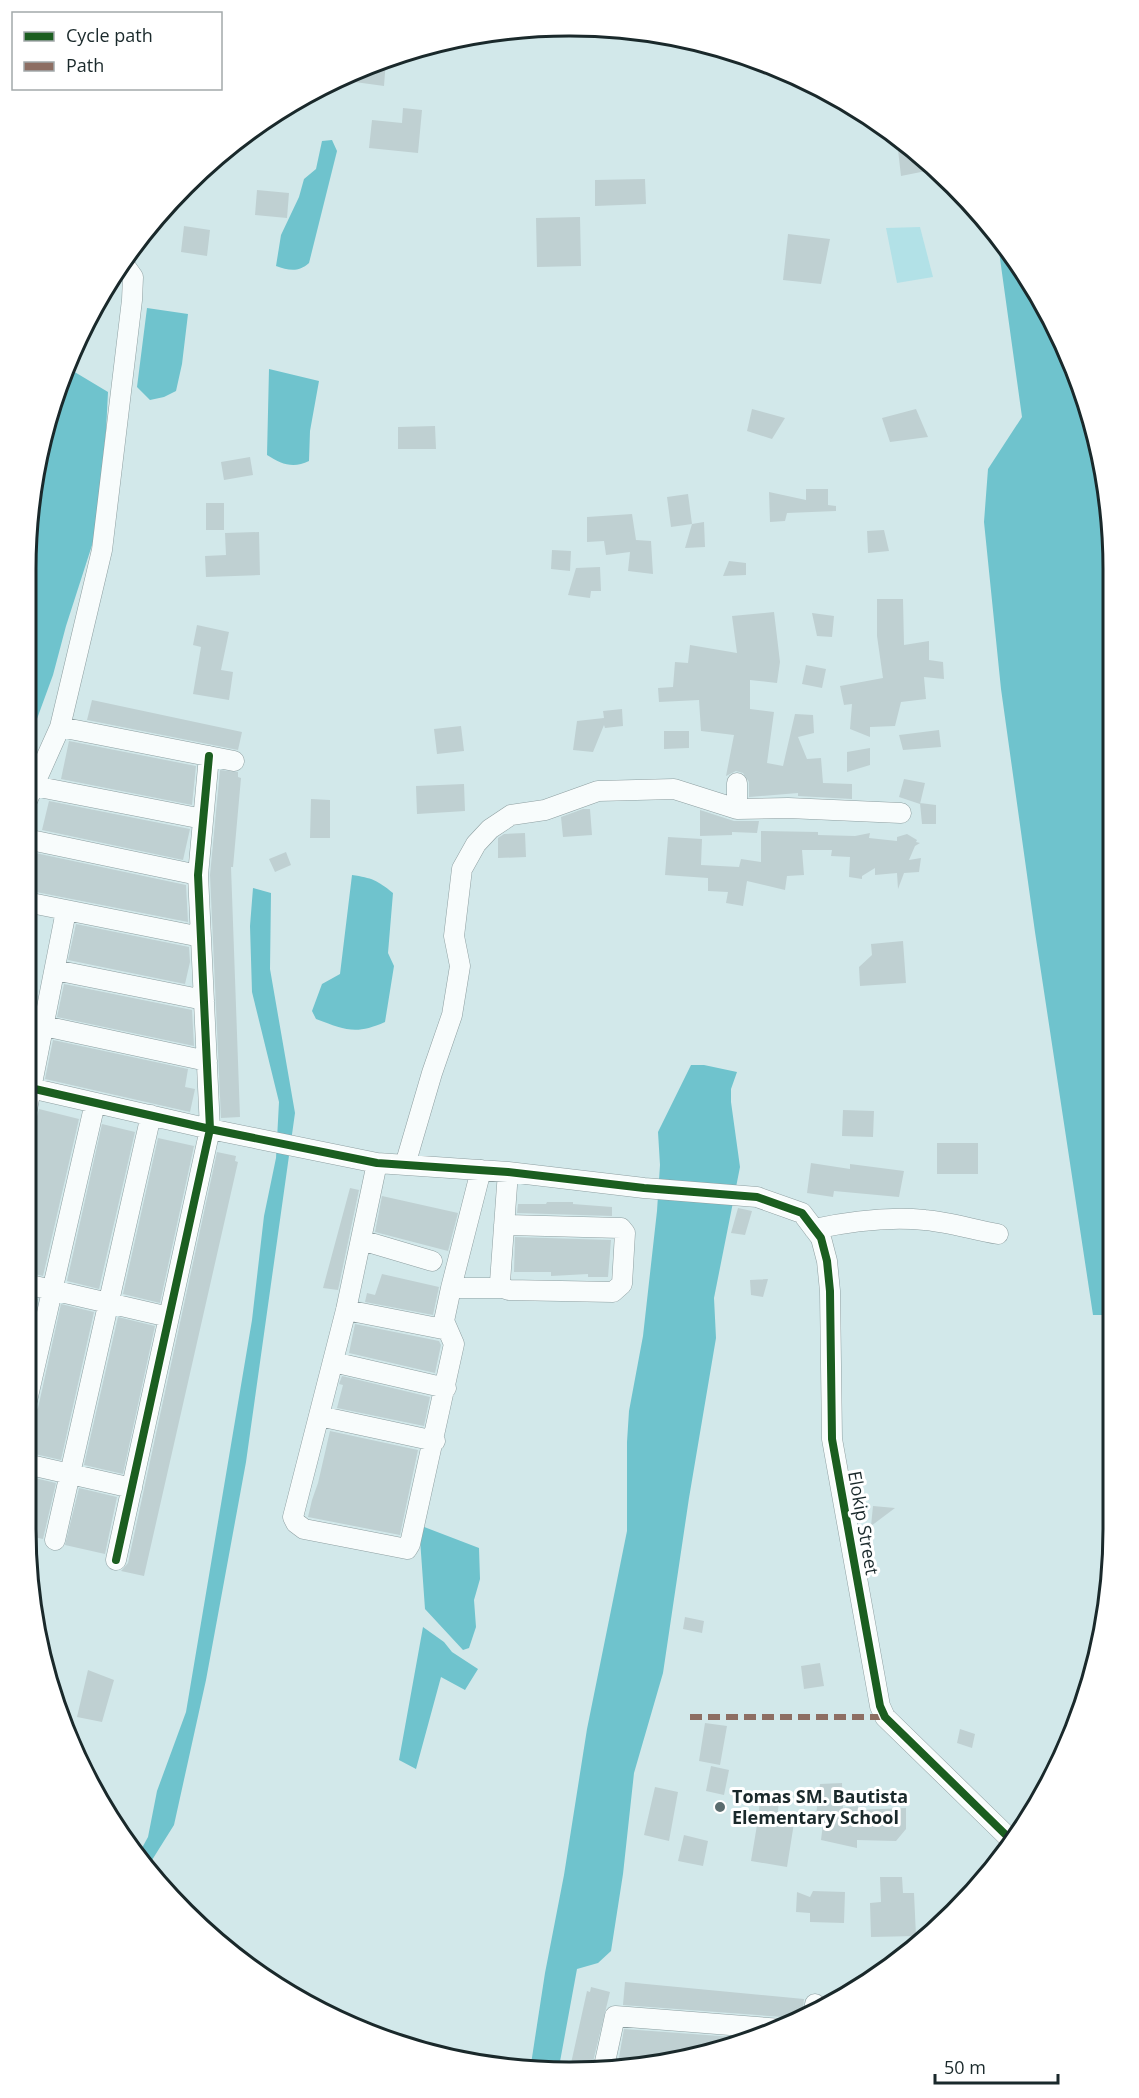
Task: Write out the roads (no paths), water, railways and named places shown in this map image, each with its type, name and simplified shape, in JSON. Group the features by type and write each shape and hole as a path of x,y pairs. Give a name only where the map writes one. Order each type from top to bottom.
{"street":[{"path":"36,781 60,727 102,550 132,300 133,277 128,270"},
{"path":"60,727 234,761"},
{"path":"116,1560 210,1129 198,875 209,756"},
{"path":"736,809 737,783"},
{"path":"405,1165 452,1015 460,966 454,936 462,869 476,844 490,829 511,815 545,810 598,791 674,789 736,809 901,813"},
{"path":"36,795 203,819"},
{"path":"36,841 198,875"},
{"path":"36,904 201,937"},
{"path":"36,1059 66,910"},
{"path":"55,970 204,1000"},
{"path":"44,1026 207,1061"},
{"name":"Elokip Street","path":"36,1090 210,1129 377,1163 508,1172 644,1188 757,1197 802,1213 821,1238 827,1261 830,1290 832,1439 880,1706 885,1717 1006,1834"},
{"path":"36,1361 95,1103"},
{"path":"55,1540 151,1115"},
{"path":"377,1163 346,1310 293,1517 296,1523 304,1529 407,1549 435,1441 454,1344 444,1321 482,1170"},
{"path":"503,1288 500,1282 508,1172"},
{"path":"814,1229 842,1223 892,1218 924,1220 998,1234"},
{"path":"451,1288 613,1292 622,1284 625,1233 621,1228 504,1225"},
{"path":"361,1240 432,1261"},
{"path":"36,1286 169,1317"},
{"path":"346,1310 448,1330"},
{"path":"333,1362 446,1388"},
{"path":"319,1416 435,1441"},
{"path":"36,1466 132,1488"},
{"path":"605,2061 615,2016 758,2027"}],"place":[{"name":"Tomas SM. Bautista Elementary School","path":"720,1807"}]}
